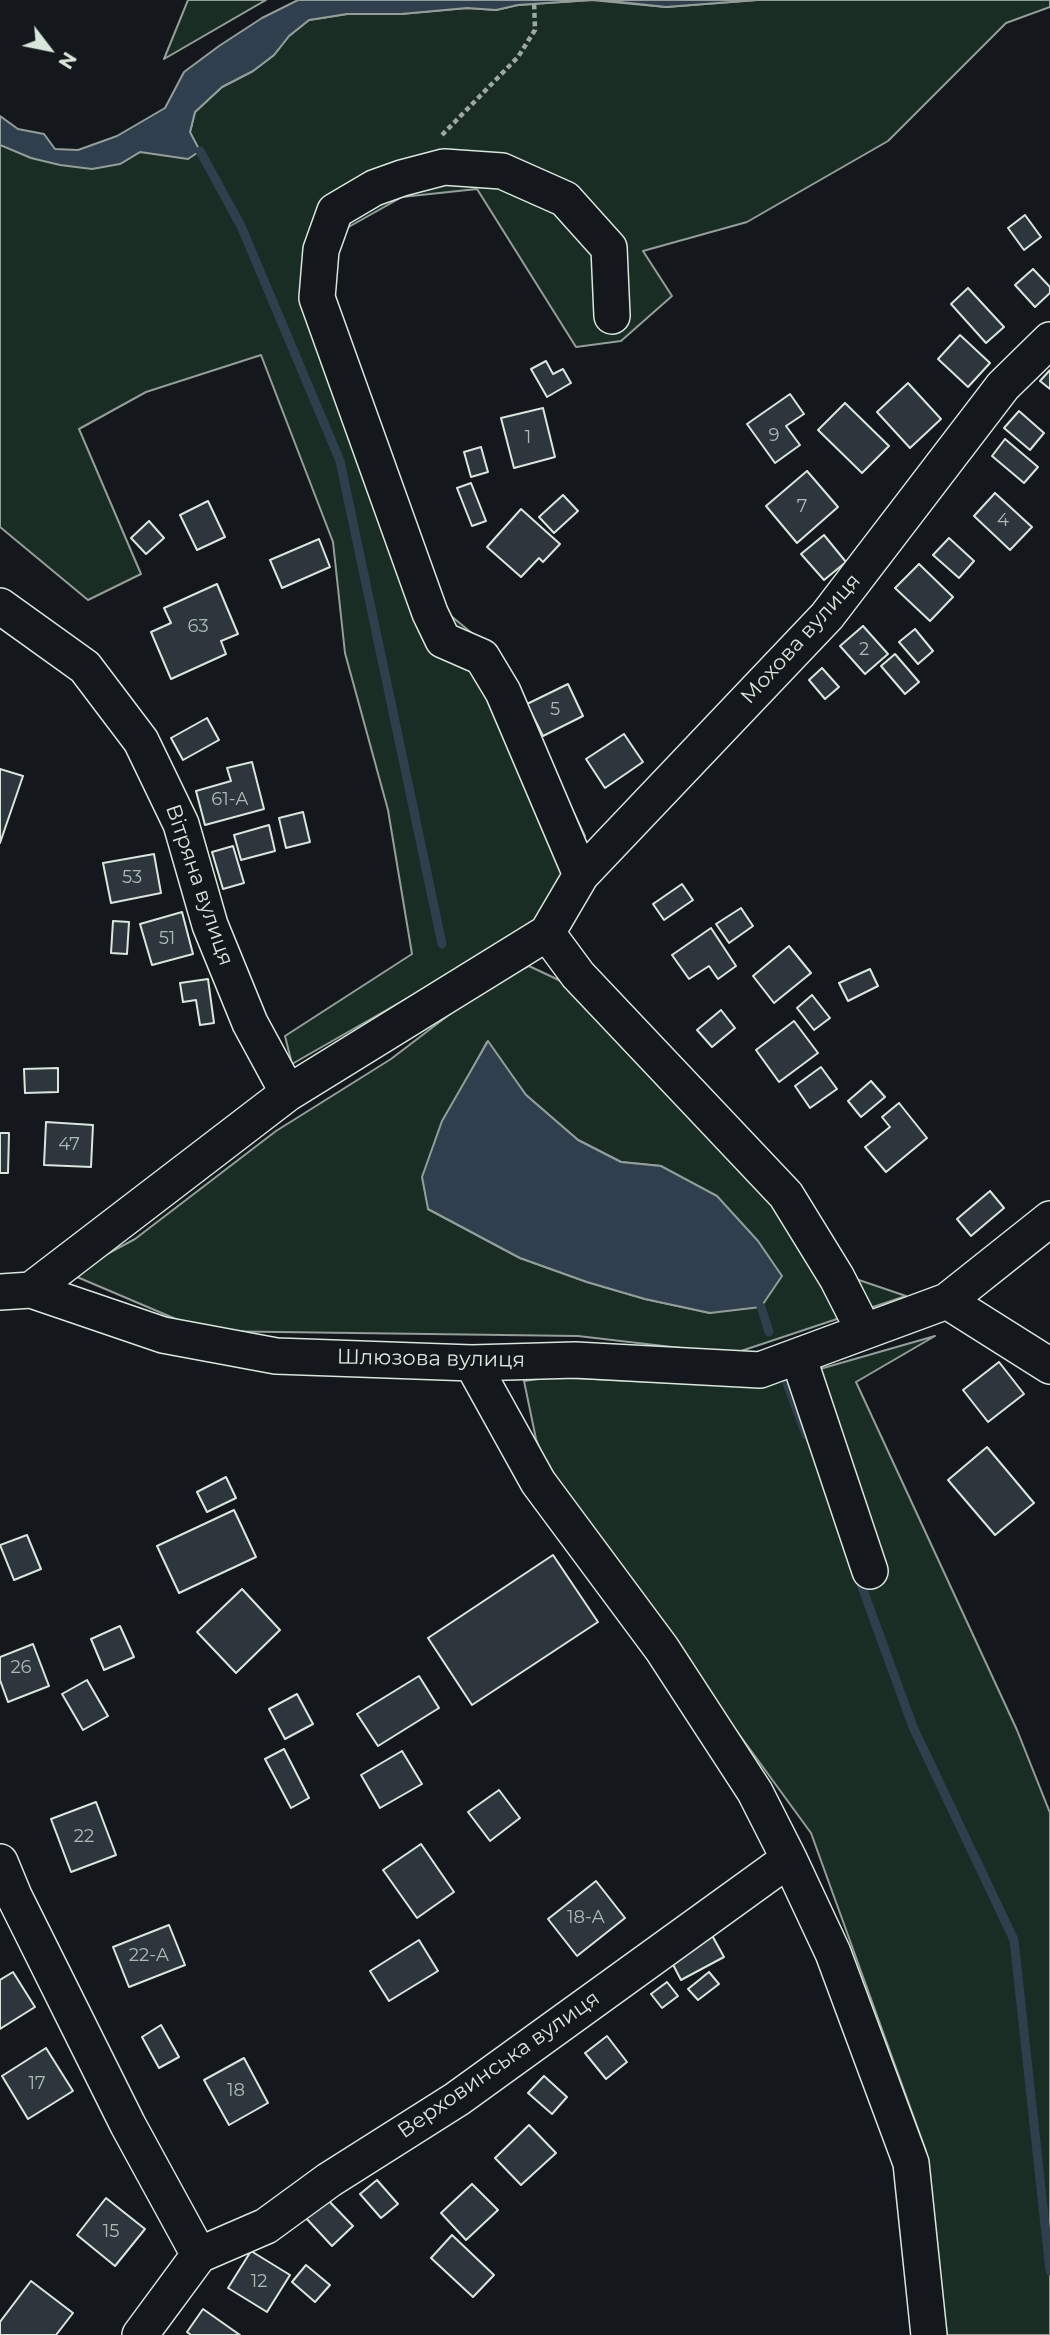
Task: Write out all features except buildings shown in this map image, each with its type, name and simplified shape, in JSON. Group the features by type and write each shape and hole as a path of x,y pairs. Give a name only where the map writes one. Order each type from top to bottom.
{"street":[{"path":"580,875 503,692 482,657 443,640 430,613 317,298 321,250 335,211 374,188 444,167 502,171 565,199 609,248 612,316"},
{"name":"Мохова вулиця","path":"547,933 580,875 827,616 1003,386 1050,340"},
{"name":"Вітряна вулиця","path":"0,606 85,667 141,741 181,824 210,925 250,1023 288,1093"},
{"path":"16,1291 288,1093 547,933 578,975 786,1195 837,1278 864,1331"},
{"name":"Шлюзова вулиця","path":"16,1291 163,1335 276,1356 472,1363 575,1360 760,1370 947,1301 1050,1219"},
{"path":"947,1301 1050,1366"},
{"path":"798,1356 870,1570"},
{"path":"472,1363 538,1482 662,1649 755,1792 789,1859 833,1953 911,2163 929,2335"},
{"name":"Верховинська вулиця","path":"199,2255 266,2226 329,2180 457,2099 789,1859"},
{"path":"0,1862 14,1896 122,2113 199,2255 140,2335"}],"path":[{"path":"441,136 518,57 535,30 534,0"}],"green space":[{"path":"188,0 266,0 164,59"},
{"path":"591,0 666,7 757,0 1050,0 1050,7 1006,23 888,141 747,222 643,251 672,296 621,341 576,347 477,189 402,197 345,229 328,271 381,451 439,606 479,639 514,688 585,836 532,927 292,1064 285,1036 412,954 388,810 345,653 333,542 261,355 146,392 79,429 141,574 88,600 0,527 0,145 120,164 140,152 190,132 195,112 222,87 253,71 274,55 289,36 309,20 347,14 401,14 467,8 496,10 518,5"},
{"path":"529,966 565,983 850,1277 906,1296 732,1354 578,1336 204,1331 70,1274 135,1239 276,1131 391,1059 488,985","holes":["487,1042 526,1095 578,1140 621,1162 661,1166 710,1313 645,1299 520,1258 428,1209 467,1079"]},
{"path":"935,1336 856,1382 1017,1730 1050,1813 1050,2335 942,2335 926,2151 811,1833 550,1475 536,1439 524,1381 552,1377 757,1387"}],"water":[{"path":"298,0 591,0 518,5 496,10 467,8 401,14 347,14 309,20 289,36 274,55 253,71 222,87 195,112 190,132 200,151 188,159 140,152 120,164 92,169 31,158 0,145 0,116 18,129 44,134 55,149 78,150 117,136 165,108 184,72 262,18"},
{"path":"601,0 757,0 666,7"},
{"path":"488,1041 526,1095 578,1140 621,1162 661,1166 717,1196 758,1241 782,1276 761,1307 710,1313 645,1299 587,1282 520,1258 428,1209 422,1177 442,1121"}],"waterway":[{"path":"200,151 241,226 340,461 442,944"},
{"path":"761,1307 769,1332"},
{"path":"787,1383 806,1435"},
{"path":"858,1576 913,1727 1014,1940 1050,2271"}]}
